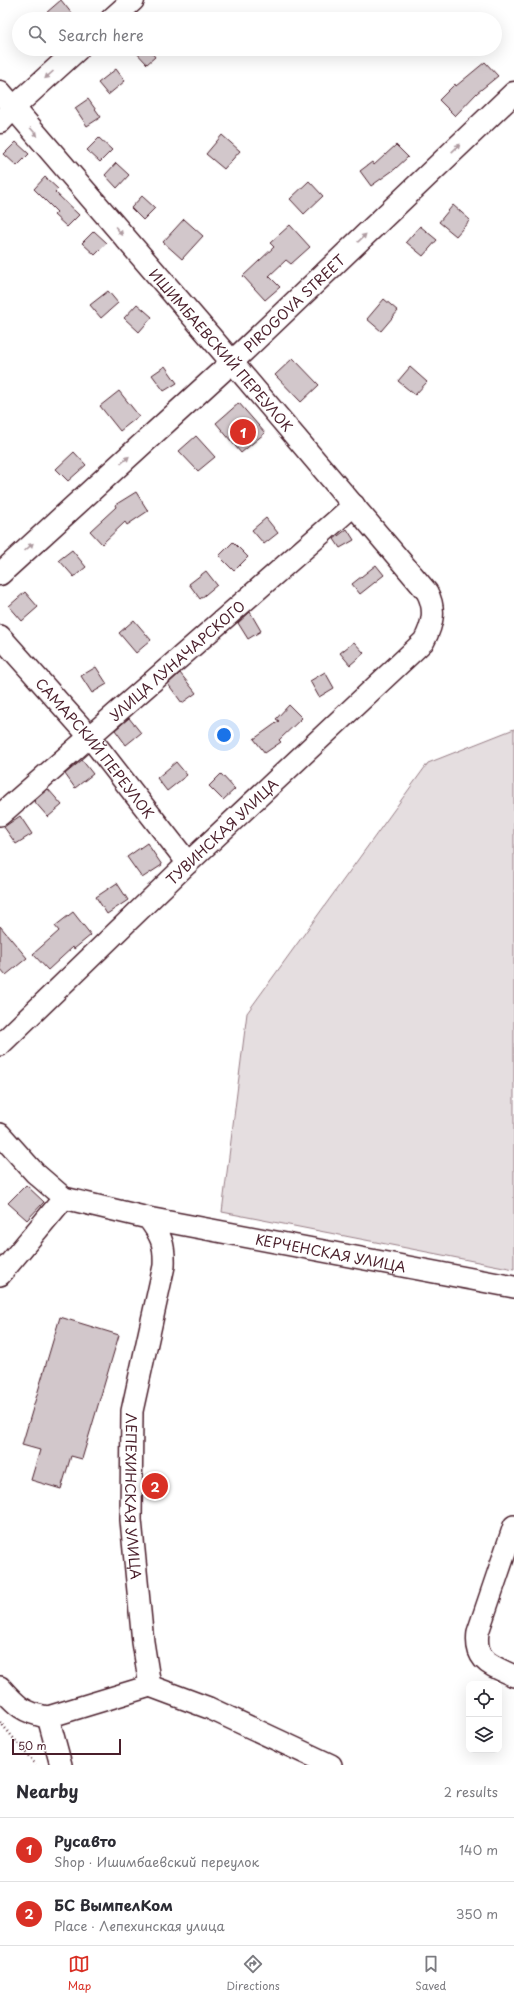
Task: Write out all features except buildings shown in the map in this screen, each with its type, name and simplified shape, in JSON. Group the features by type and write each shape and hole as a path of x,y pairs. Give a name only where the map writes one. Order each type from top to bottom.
{"main road":[{"path":"120,12 133,0"},
{"path":"4,107 69,56"},
{"name":"PIROGOVA STREET","path":"0,574 232,362 514,93"},
{"name":"ИШИМБАЕВСКИЙ ПЕРЕУЛОК","path":"4,107 232,362"}],"street":[{"name":"ИШИМБАЕВСКИЙ ПЕРЕУЛОК","path":"232,362 354,504 427,592 432,602 433,613"},
{"name":"УЛИЦА ЛУНАЧАРСКОГО","path":"0,815 354,504"},
{"name":"ТУВИНСКАЯ УЛИЦА","path":"0,1045 188,863 424,641 431,628 433,613"},
{"name":"САМАРСКИЙ ПЕРЕУЛОК","path":"0,636 89,736 188,863"},
{"path":"0,1134 34,1173 64,1198 148,1218"},
{"path":"0,1275 64,1198"},
{"name":"КЕРЧЕНСКАЯ УЛИЦА","path":"148,1218 514,1287"},
{"name":"ЛЕПЕХИНСКАЯ УЛИЦА","path":"148,1218 159,1233 165,1249 164,1266 132,1410 130,1520 143,1642 150,1686"},
{"path":"514,1526 478,1632 477,1640 478,1650 481,1657 488,1663 514,1676"},
{"path":"0,1687 16,1706 32,1715 48,1717 150,1686 210,1708 331,1765"},
{"path":"48,1717 61,1765"}],"path":[{"path":"0,1722 36,1765"}],"shaded area":[{"path":"514,729 514,1269 222,1212 247,1013 428,763"}],"place":[{"name":"Русавто","path":"243,432"},
{"name":"БС ВымпелКом","path":"155,1486"}]}
